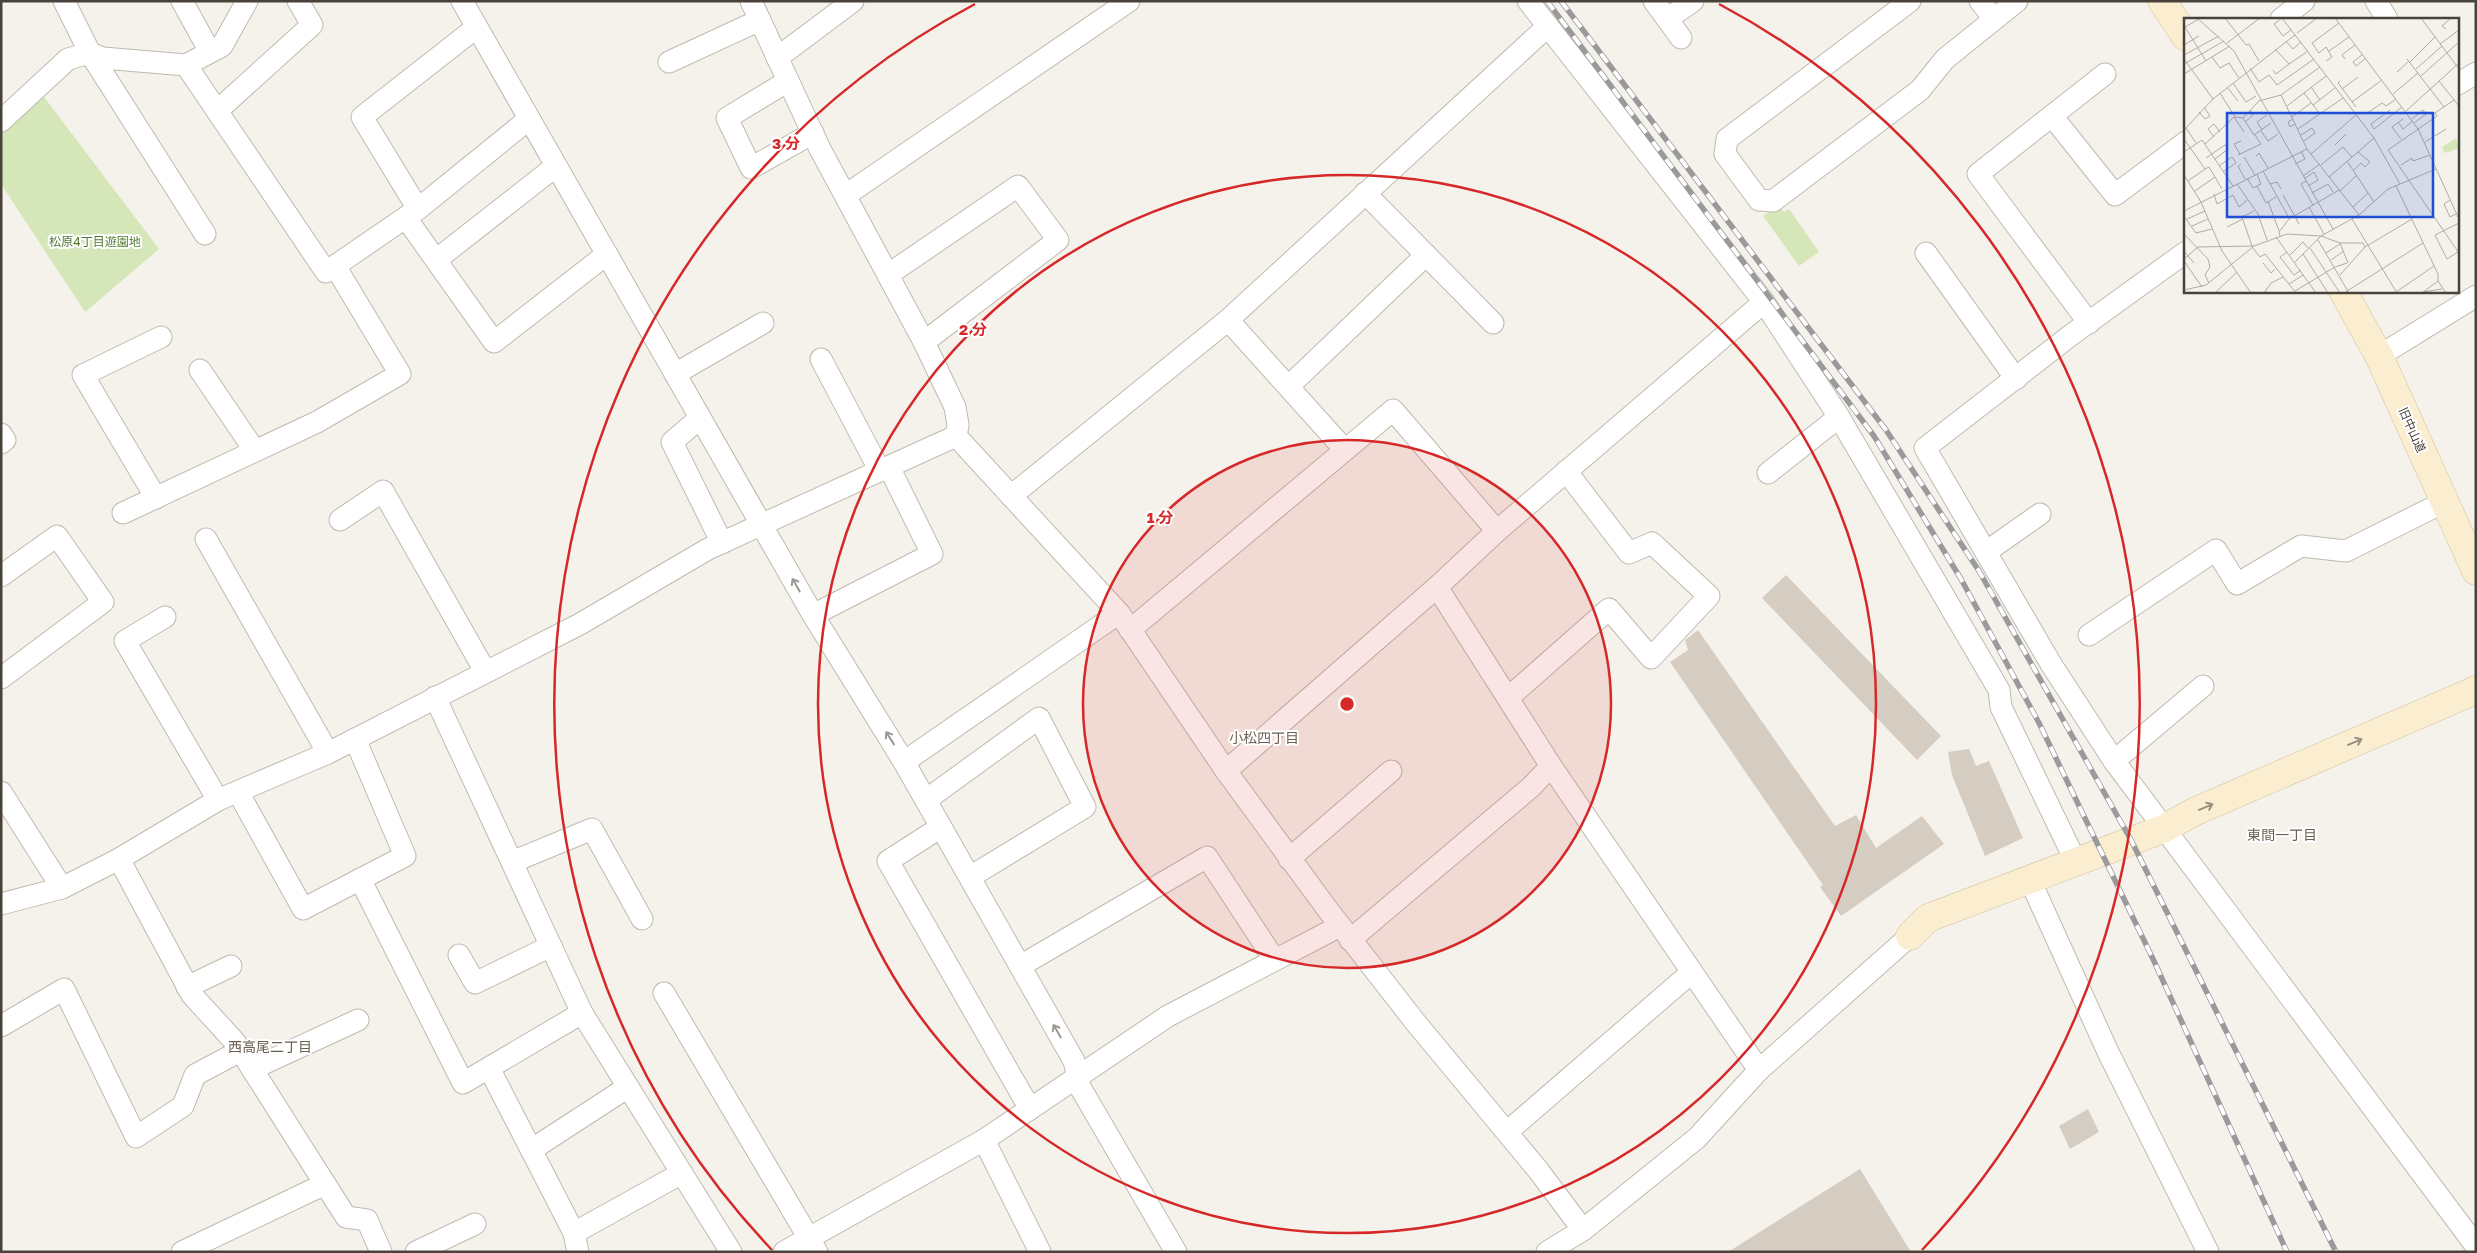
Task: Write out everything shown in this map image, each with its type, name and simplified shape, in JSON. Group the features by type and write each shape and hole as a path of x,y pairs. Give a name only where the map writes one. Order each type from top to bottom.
{"street":[{"path":"64,1 90,53 205,234"},
{"path":"182,1 210,52"},
{"path":"1,121 68,59 90,53 103,58 186,65 222,46 247,1"},
{"path":"217,111 312,24 298,1"},
{"path":"462,1 813,615 904,762 970,877 1074,1061 1080,1087 1176,1252"},
{"path":"777,58 853,1"},
{"path":"846,195 1103,8 1129,1"},
{"path":"1528,1 1764,302 1839,417 1999,690 2001,707 2076,862"},
{"path":"1654,1 1681,38"},
{"path":"1667,19 1693,1"},
{"path":"1910,1 1727,139 1725,154 1759,200 1773,201 1920,90 1945,59 2017,1"},
{"path":"1980,1 1994,19"},
{"path":"2162,1 2184,34"},
{"path":"2282,18 2304,1"},
{"path":"2376,1 2386,18"},
{"path":"669,62 755,11 813,133 924,342 954,407 958,425 956,436"},
{"path":"1010,496 1228,320 1548,26"},
{"path":"477,28 362,117 436,260 494,342 607,254"},
{"path":"186,65 326,272 412,214 529,120"},
{"path":"2460,83 2476,73"},
{"path":"2089,323 1978,174 2105,74"},
{"path":"788,81 727,118 751,168 813,133"},
{"path":"2052,116 2115,195 2184,143"},
{"path":"436,260 556,166"},
{"path":"889,274 1018,186 1058,240 924,342"},
{"path":"1365,193 1493,323"},
{"path":"1926,253 2016,380"},
{"path":"2184,253 1925,448 2051,664 2114,761 2476,1246"},
{"path":"1289,386 1426,255"},
{"path":"123,513 317,422 400,374 335,266"},
{"name":"旧中山道","path":"2344,292 2379,356 2476,571"},
{"path":"2379,356 2476,296"},
{"path":"1226,771 1437,587 1496,531 1764,302"},
{"path":"1228,320 1345,450"},
{"path":"676,374 763,323"},
{"path":"156,498 83,375 161,337"},
{"path":"813,615 932,554 821,359"},
{"path":"200,370 255,451"},
{"path":"904,762 1125,622 1345,450 1393,410 1496,531"},
{"path":"1768,473 1839,417"},
{"path":"700,418 672,442 722,543"},
{"path":"1,434 5,440 1,443"},
{"path":"956,436 1125,622 1226,771 1289,859 1416,1023 1507,1132 1584,1230"},
{"path":"1,904 62,888 118,859 218,800 328,753 484,671 580,624 722,543 956,436"},
{"path":"1508,698 1609,609 1651,658 1709,596 1652,543 1629,553 1566,471"},
{"path":"340,520 383,491 484,671"},
{"path":"2090,635 2216,550 2237,584 2301,546 2346,551 2444,502"},
{"path":"1986,552 2040,514"},
{"path":"1,576 58,536 103,602 1,678"},
{"path":"206,539 328,753"},
{"path":"1437,587 1551,766 1759,1070"},
{"path":"165,617 125,641 218,800"},
{"path":"2114,761 2203,686"},
{"path":"1547,1252 1584,1230 1697,1138 1759,1070 1928,918 2163,829 2196,811 2476,690"},
{"path":"434,697 582,1013 731,1252"},
{"path":"926,800 1039,718 1085,807 970,877"},
{"path":"238,792 303,909 405,856 355,739"},
{"path":"784,1252 813,1244 984,1140 1168,1016 1274,959 1345,933 1531,787 1551,766"},
{"path":"1289,859 1391,771"},
{"path":"1,792 62,888"},
{"path":"941,827 888,861 1030,1109"},
{"path":"512,862 592,829 642,919"},
{"path":"1020,966 1207,857 1274,959"},
{"path":"118,859 192,995 235,1042 346,1217 367,1220 381,1252"},
{"path":"360,879 463,1083 582,1013"},
{"path":"2030,880 2108,1052 2208,1252"},
{"path":"459,955 475,983 551,946"},
{"path":"187,987 231,966"},
{"path":"1507,1132 1692,972"},
{"path":"1,1026 64,988 136,1137 183,1106 195,1075 240,1051"},
{"path":"664,993 813,1244"},
{"path":"252,1069 358,1020"},
{"path":"489,1068 576,1243 682,1173"},
{"path":"531,1150 628,1087"},
{"path":"984,1140 1040,1252"},
{"path":"182,1252 325,1184"},
{"path":"416,1252 475,1224"}],"green space":[{"name":"松原4丁目遊園地","path":"38,89 159,249 85,312 1,184 1,129"},
{"path":"1779,205 1784,212 1789,209 1819,252 1799,266 1763,216"}],"building":[{"path":"1786,575 1941,736 1917,760 1762,598"},
{"path":"1698,630 1835,826 1856,815 1876,848 1922,816 1944,844 1841,916 1820,887 1823,885 1670,662 1688,650 1685,640"},
{"path":"1969,749 1976,766 1989,761 2023,838 1985,856 1952,775 1948,752"},
{"path":"2088,1109 2099,1132 2070,1149 2059,1126"},
{"path":"1860,1169 1911,1252 1728,1252"}],"railway":[{"path":"1547,1 1874,436 1961,579 2039,723 2153,959 2287,1252"},
{"path":"1561,1 1886,430 1979,571 2131,840 2336,1252"}],"district":[{"name":"小松四丁目","path":"1264,738"},
{"name":"東間一丁目","path":"2282,835"},
{"name":"西高尾二丁目","path":"270,1047"}]}
